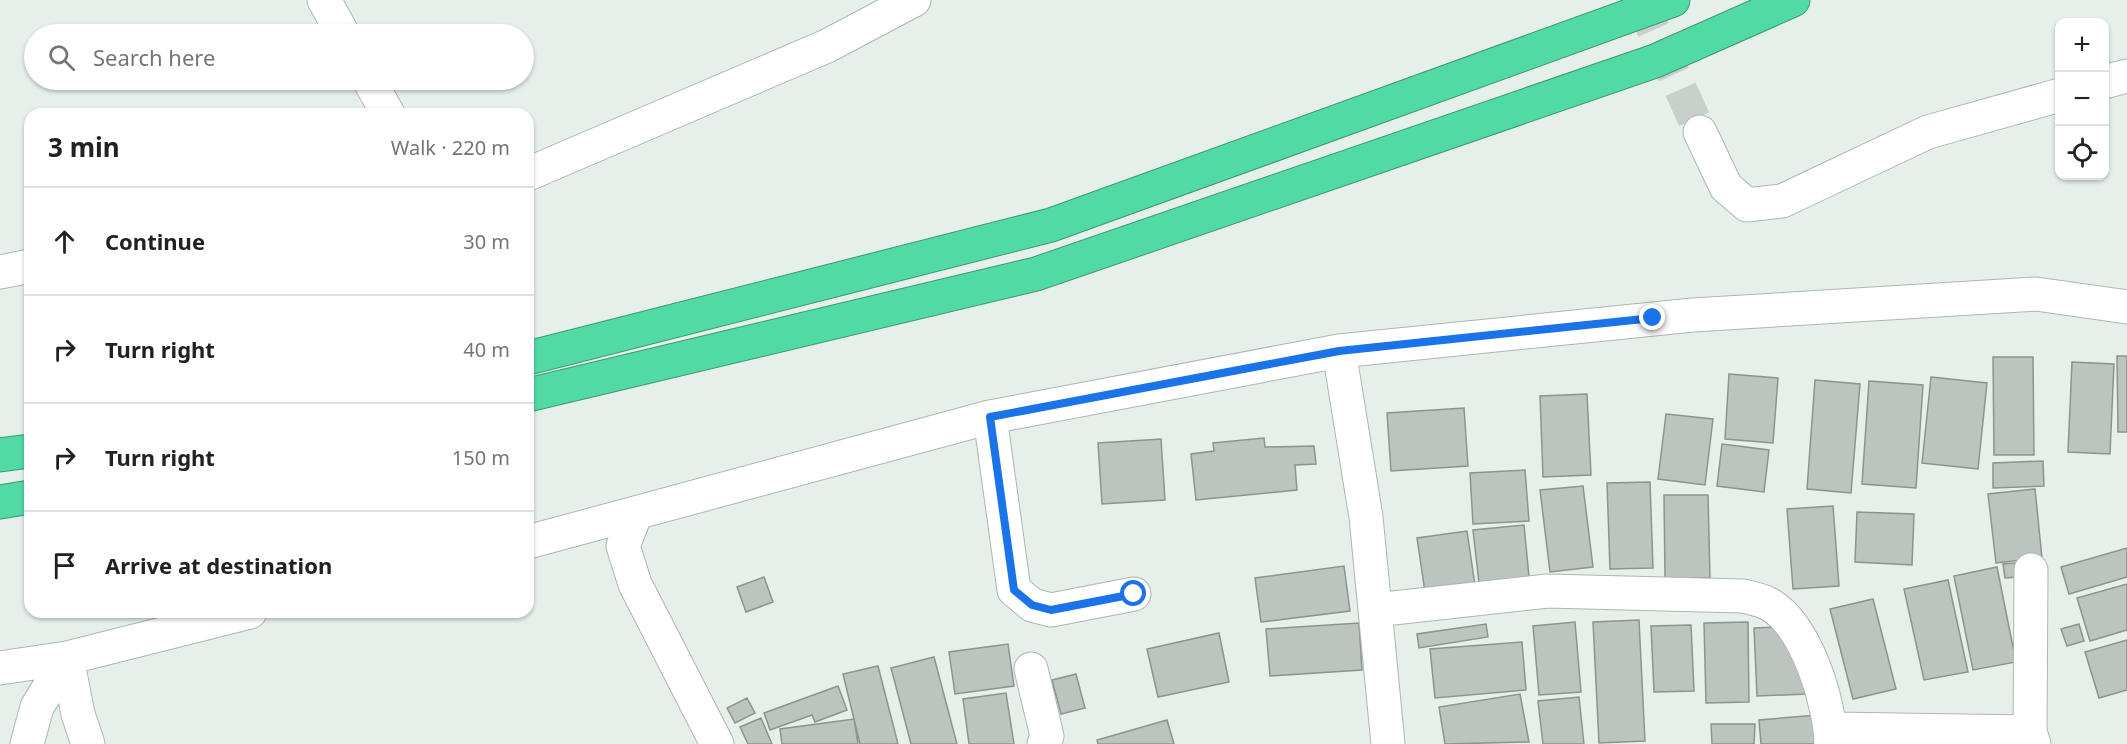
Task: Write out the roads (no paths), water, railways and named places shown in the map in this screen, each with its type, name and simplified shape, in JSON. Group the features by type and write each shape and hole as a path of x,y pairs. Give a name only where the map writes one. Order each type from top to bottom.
{"highway":[{"path":"534,356 1051,225 1673,0"},
{"path":"534,394 1036,274 1655,60 1793,0"},
{"path":"0,455 24,452"},
{"path":"0,502 24,498"}],"street":[{"path":"324,0 337,24"},
{"path":"534,171 828,46 914,0"},
{"path":"2109,81 2127,76"},
{"path":"375,90 385,108"},
{"path":"1700,132 1726,187 1747,205 1782,201 1928,132 2055,96"},
{"path":"0,272 24,267"},
{"path":"534,540 990,417 1339,351 1693,315 2036,294 2127,307"},
{"path":"1339,351 1366,517 1388,744"},
{"path":"990,417 1014,590 1032,605 1051,610 1134,594"},
{"path":"636,513 623,546 635,584 717,744"},
{"path":"1375,610 1547,591 1743,596 1769,604 1791,623 1812,661 1831,737 2032,738 2031,570"},
{"path":"0,668 67,658 226,618"},
{"path":"27,744 37,707 67,658"},
{"path":"67,658 78,714 88,744"},
{"path":"1031,669 1047,736 1044,744"}],"tunnel":[{"path":"1640,0 1700,132"}]}
